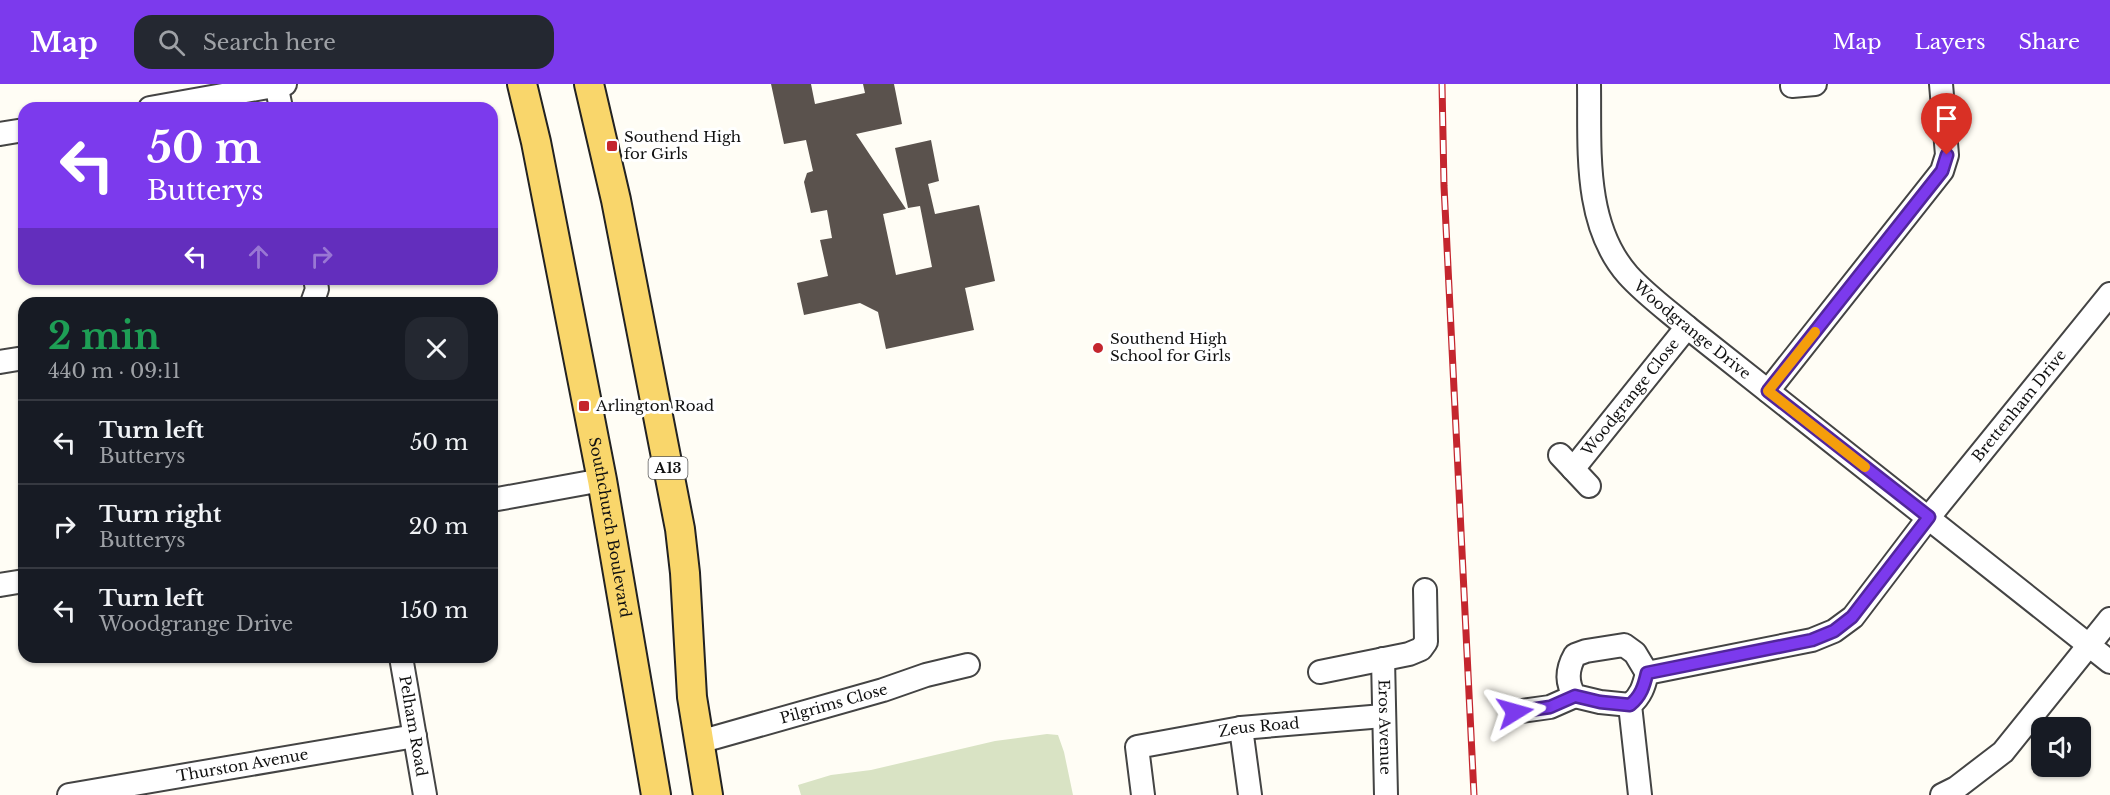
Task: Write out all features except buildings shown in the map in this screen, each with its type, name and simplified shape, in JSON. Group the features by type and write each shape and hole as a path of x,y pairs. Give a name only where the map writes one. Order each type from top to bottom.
{"main road":[{"name":"Southchurch Boulevard","path":"522,84 536,142 602,480 656,795"},
{"name":"A13","path":"589,84 616,200 680,529 685,573 692,697 708,795"}],"street":[{"name":"Woodgrange Drive","path":"1589,84 1590,159 1594,198 1600,223 1611,251 1639,286 1687,327 2110,662"},
{"path":"1792,86 1815,84"},
{"path":"1768,391 1942,171 1947,155 1941,84"},
{"path":"196,102 279,91"},
{"path":"0,134 18,131"},
{"name":"Brettenham Drive","path":"1647,673 1812,640 1834,631 1852,617 1929,517 2110,294"},
{"name":"Woodgrange Close","path":"1588,486 1566,462 1687,327"},
{"path":"0,362 18,359"},
{"path":"498,499 602,480"},
{"path":"0,585 18,582"},
{"name":"Eros Avenue","path":"1320,672 1421,649 1426,642 1425,590"},
{"path":"1952,793 2003,752 2110,619"},
{"path":"1515,712 1550,707 1575,696 1600,702 1630,705 1643,690 1647,673 1635,653 1624,645 1586,651 1575,655 1570,663 1568,674 1570,689 1575,696"},
{"name":"Eros Avenue","path":"1383,659 1386,795"},
{"name":"Pelham Road","path":"402,663 425,795"},
{"name":"Pilgrims Close","path":"699,742 883,690 926,675 968,665"},
{"path":"1630,705 1640,795"},
{"name":"Zeus Road","path":"1143,795 1137,747 1241,728 1383,716"},
{"path":"1241,728 1250,795"},
{"name":"Thurston Avenue","path":"69,795 415,736"}],"green space":[{"path":"1047,734 1058,735 1073,795 801,795 798,785 831,775 871,770 995,741"}],"railway":[{"path":"1442,84 1444,186 1474,795"}],"slow traffic":[{"path":"1815,332 1768,391 1865,467"}],"place":[{"name":"Southend High for Girls","path":"612,146"},
{"name":"Southend High School for Girls","path":"1098,348"},
{"name":"Arlington Road","path":"584,406"}],"route":[{"path":"1515,712 1550,707 1575,696 1617,705 1630,705 1643,690 1647,673 1812,640 1834,631 1852,617 1929,517 1768,391 1942,171 1947,155"}]}
